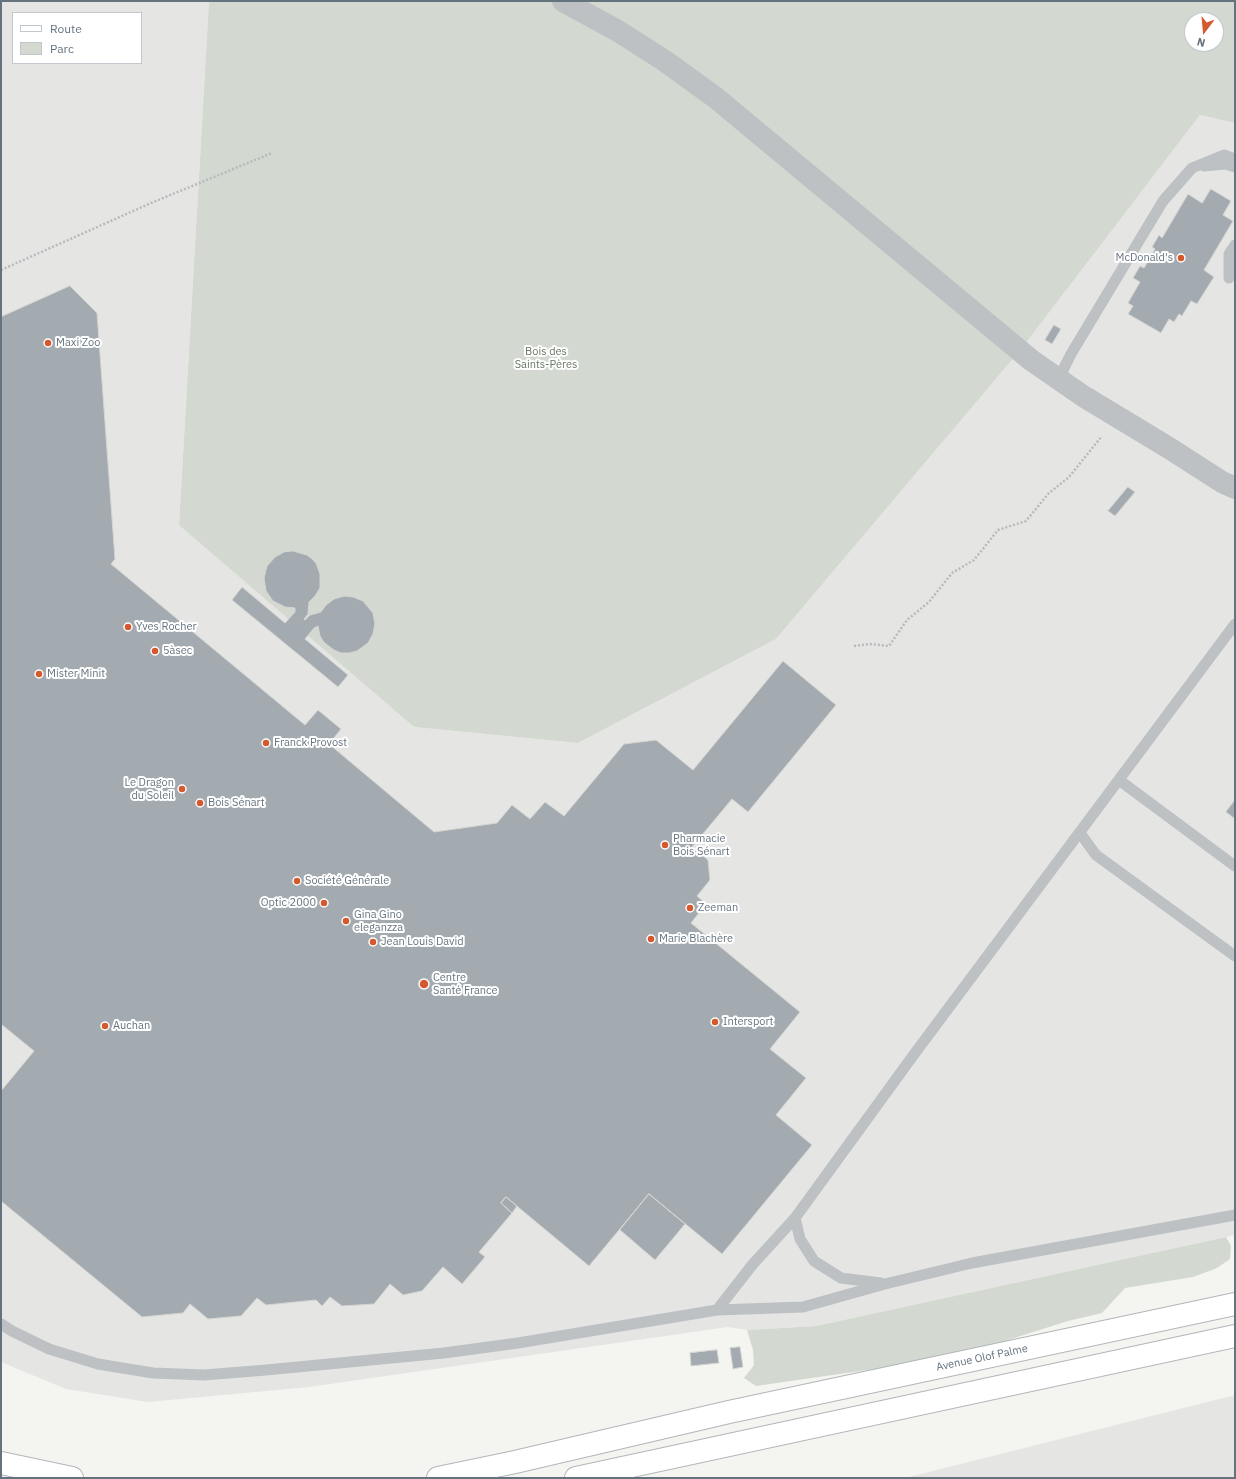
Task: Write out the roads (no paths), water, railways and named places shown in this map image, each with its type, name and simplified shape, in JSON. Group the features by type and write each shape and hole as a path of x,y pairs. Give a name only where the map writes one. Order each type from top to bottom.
{"main road":[{"name":"Avenue Olof Palme","path":"438,1478 515,1462 729,1412 1235,1304"},
{"path":"576,1478 1235,1336"},
{"path":"1,1463 72,1478"}],"street":[{"path":"563,1 665,61 716,98 1031,360 1058,380 1222,482 1235,488"}],"lane":[{"path":"1058,380 1071,354 1163,201 1192,168 1224,155 1235,158"},
{"path":"1192,168 1225,164 1235,167"},
{"path":"1229,278 1229,254 1235,245"},
{"path":"717,1310 753,1264 795,1218 919,1048 1235,624"},
{"path":"1119,780 1235,866"},
{"path":"1080,833 1096,855 1235,956"},
{"path":"1,1324 49,1349 98,1364 153,1373 204,1375 444,1353 518,1343 717,1310 803,1307 885,1284 976,1262 1235,1215"},
{"path":"795,1218 800,1239 814,1261 840,1278 885,1284"}],"place":[{"name":"McDonald's","path":"1181,258"},
{"name":"Maxi Zoo","path":"48,343"},
{"name":"Yves Rocher","path":"128,627"},
{"name":"5àsec","path":"155,651"},
{"name":"Mister Minit","path":"39,674"},
{"name":"Franck Provost","path":"266,743"},
{"name":"Le Dragon du Soleil","path":"182,789"},
{"name":"Bois Sénart","path":"200,803"},
{"name":"Pharmacie Bois Sénart","path":"665,845"},
{"name":"Société Générale","path":"297,881"},
{"name":"Optic 2000","path":"324,903"},
{"name":"Zeeman","path":"690,908"},
{"name":"Gina Gino eleganzza","path":"346,921"},
{"name":"Marie Blachère","path":"651,939"},
{"name":"Jean Louis David","path":"373,942"},
{"name":"Centre Santé France","path":"424,984"},
{"name":"Intersport","path":"715,1022"},
{"name":"Auchan","path":"105,1026"}],"park label":[{"name":"Bois des Saints-Pères","path":"546,358"}]}
